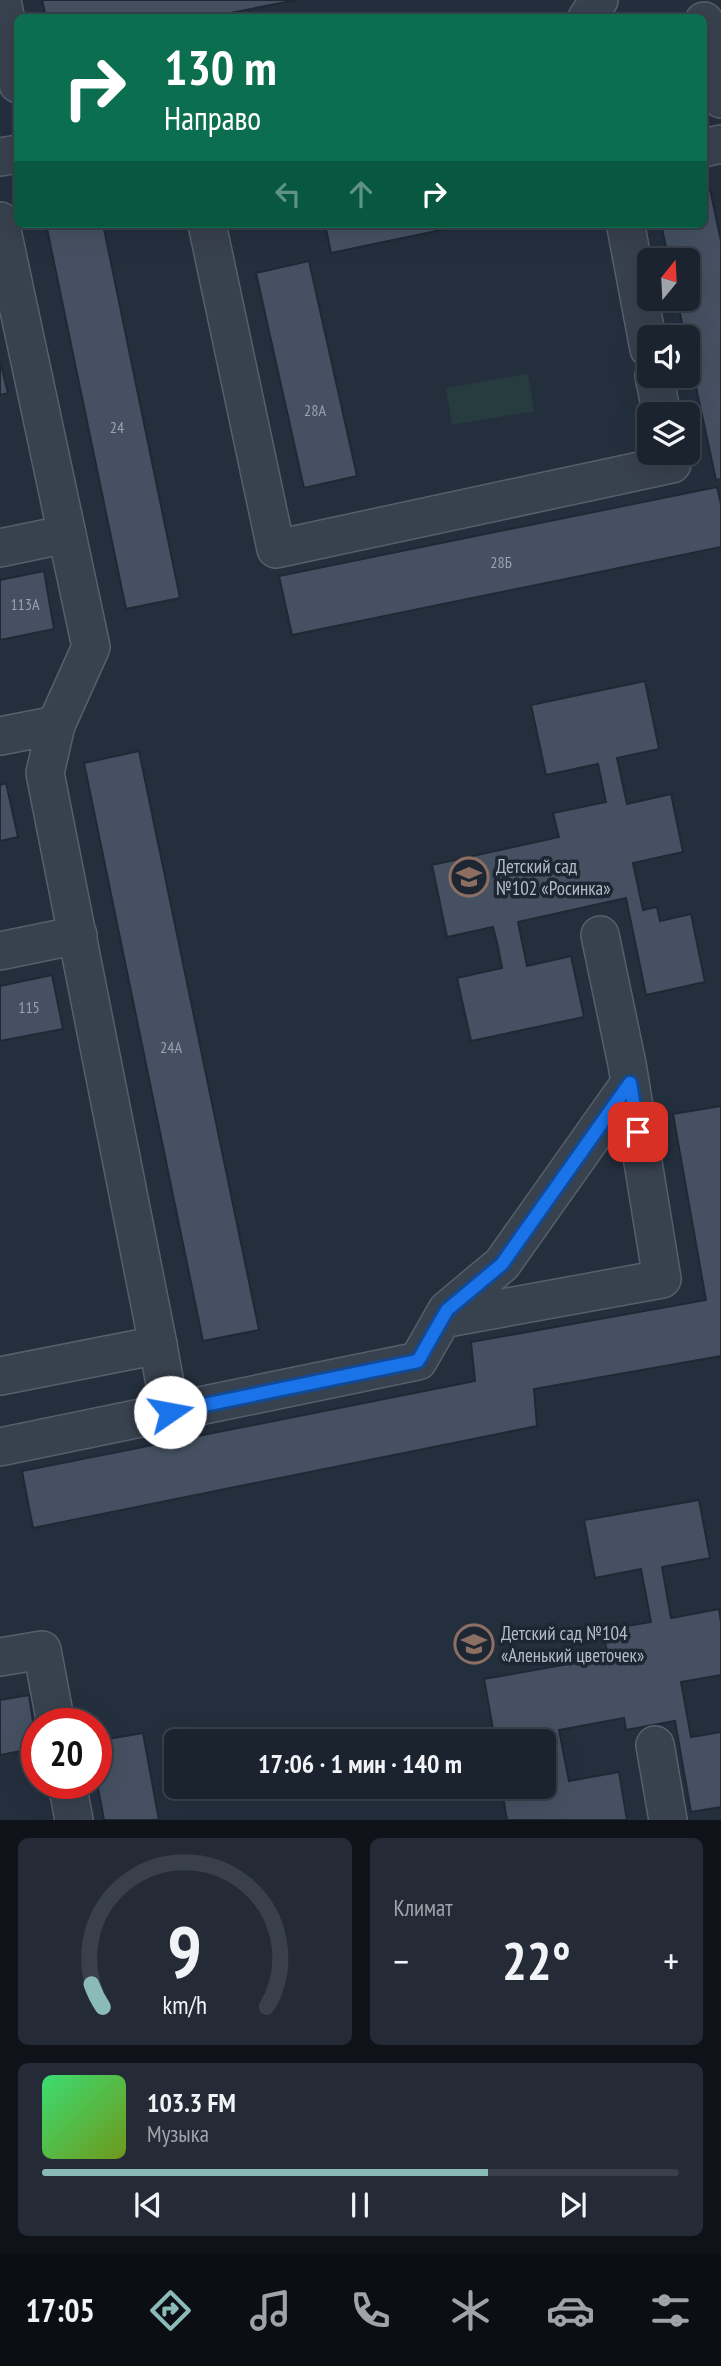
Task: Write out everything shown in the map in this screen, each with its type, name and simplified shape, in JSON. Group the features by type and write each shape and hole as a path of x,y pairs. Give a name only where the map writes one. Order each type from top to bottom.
{"lane":[{"path":"2,0 14,63"},
{"path":"707,37 721,99"},
{"path":"0,221 91,647 56,725 45,773 170,1412"},
{"path":"208,228 276,549 666,465"},
{"path":"626,228 644,325"},
{"path":"0,548 67,534"},
{"path":"0,736 56,725"},
{"path":"442,1319 662,1279 630,1083 600,935"},
{"path":"0,951 78,936"},
{"path":"0,1447 418,1361 447,1310 502,1264 630,1083"},
{"path":"0,1376 158,1345"},
{"path":"0,1657 42,1650 53,1708"},
{"path":"655,1745 668,1820"},
{"path":"70,1799 74,1820"}],"green space":[{"path":"528,374 534,411 452,425 446,388"}],"building":[{"path":"42,0 296,0 225,14 45,14"},
{"path":"710,189 721,241 721,479 716,480 696,388 700,388 700,325 682,325 680,312 700,312 700,248 666,248 662,228 707,228 707,190"},
{"path":"47,228 104,228 180,598 126,609"},
{"path":"326,228 451,228 331,253"},
{"path":"309,261 357,476 304,488 256,273"},
{"path":"0,361 8,393 0,395"},
{"path":"717,487 721,504 721,547 292,635 279,576"},
{"path":"44,571 54,629 0,640 0,580"},
{"path":"645,681 659,749 617,758 627,804 671,794 683,852 633,863 643,910 657,907 660,921 691,914 705,982 646,995 626,898 518,922 527,966 571,956 584,1017 471,1041 457,978 502,968 498,947 493,927 447,937 432,865 559,837 553,813 606,802 598,764 546,775 531,705"},
{"path":"139,751 259,1330 203,1341 84,763"},
{"path":"6,783 18,837 0,841 0,785"},
{"path":"52,975 63,1029 0,1041 0,986"},
{"path":"721,1106 721,1356 534,1389 537,1426 33,1528 22,1471 475,1381 471,1342 706,1300 673,1114"},
{"path":"699,1500 710,1558 662,1567 671,1618 719,1609 721,1675 681,1682 691,1737 721,1732 721,1807 691,1812 675,1721 626,1730 624,1718 559,1730 569,1781 619,1772 627,1820 507,1820 503,1799 556,1799 556,1729 493,1729 484,1679 608,1657 603,1630 651,1622 641,1569 595,1578 584,1520"},
{"path":"29,1695 31,1708 21,1708 21,1751 0,1755 0,1700"},
{"path":"143,1733 159,1820 104,1820 100,1799 112,1799 112,1738"}],"place":[{"name":"Детский сад №102 «Росинка»","path":"469,877"},
{"name":"Детский сад №104 «Аленький цветочек»","path":"474,1644"}],"route":[{"path":"170,1412 418,1361 447,1310 502,1264 630,1083 638,1132"}]}
